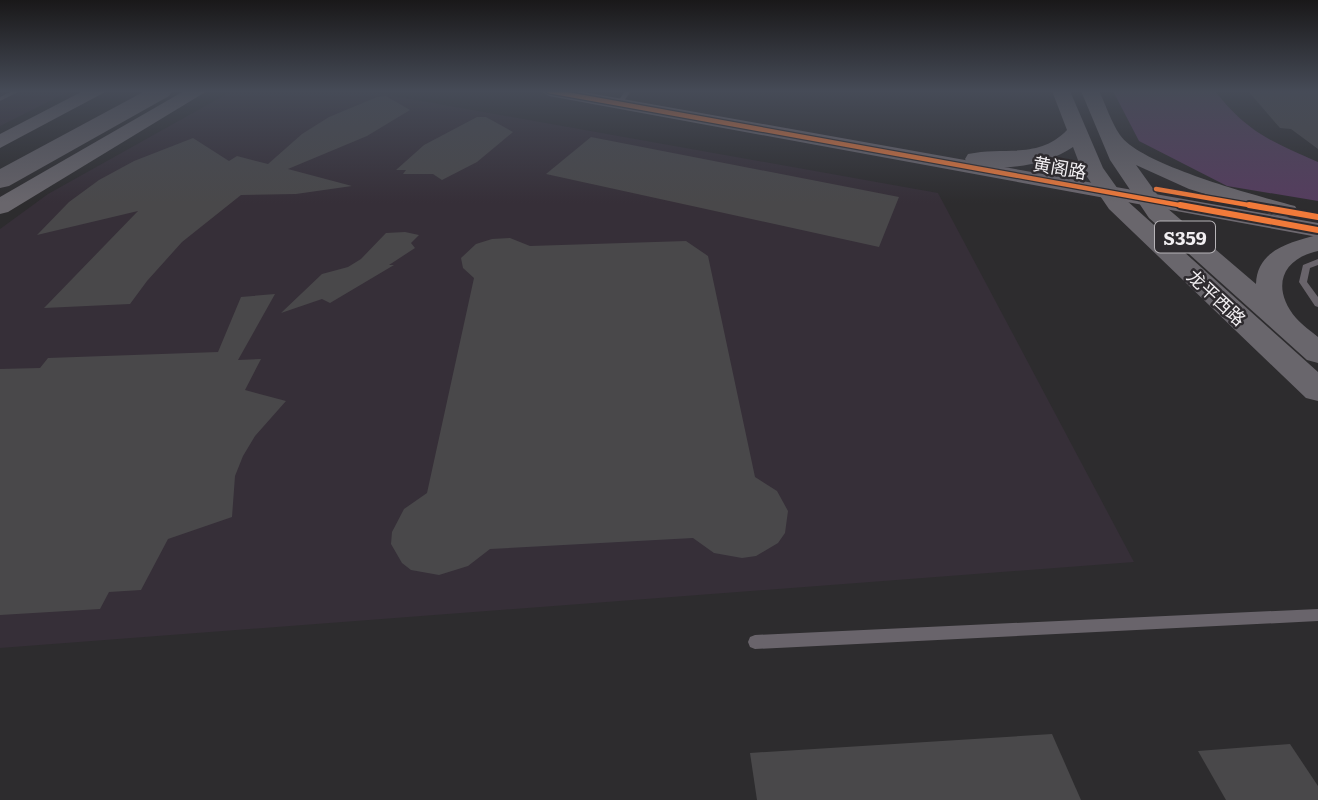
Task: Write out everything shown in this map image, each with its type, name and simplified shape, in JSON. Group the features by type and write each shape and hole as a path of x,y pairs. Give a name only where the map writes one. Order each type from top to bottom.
{"highway":[{"path":"0,164 67,128"},
{"path":"0,180 93,128"}],"main road":[{"path":"0,142 26,128"},
{"path":"0,207 134,128"},
{"name":"黄阁路","path":"792,128 1103,186 1318,217"},
{"name":"黄阁路","path":"801,128 976,159 1103,186"},
{"name":"龙平西路","path":"1106,128 1142,192 1167,222 1318,353"},
{"path":"976,159 1004,160 1040,155 1069,142 1077,131"},
{"name":"龙平西路","path":"1077,131 1103,186 1130,216 1318,390"},
{"path":"1112,141 1132,155 1178,177 1286,211"},
{"name":"黄阁路","path":"1142,192 1318,230"},
{"path":"1284,323 1271,301 1268,284 1271,269 1282,256 1318,243"}],"lane":[{"path":"1318,262 1304,270 1303,282 1318,303"},
{"path":"755,642 1318,615"}],"shaded area":[{"path":"165,128 575,128 938,193 1134,562 0,648 0,229 48,194"},
{"path":"1132,128 1253,128 1318,162 1318,201 1227,186 1139,141"}],"building":[{"path":"311,128 380,128 288,169 352,186 296,194 241,195 182,242 130,304 44,308 138,211 37,235 69,202 99,180 134,161 193,138 229,161 237,156 268,164"},
{"path":"456,128 506,128 513,132 477,162 442,180 433,174 403,174 406,170 396,170 424,145"},
{"path":"1284,128 1318,128 1318,149 1291,129"},
{"path":"591,137 899,197 879,247 546,174"},
{"path":"405,232 419,235 411,243 415,248 389,265 394,265 330,303 322,299 281,313 322,274 348,267 361,259 386,233"},
{"path":"510,238 530,246 686,241 708,256 755,477 777,491 788,511 785,533 778,543 756,556 742,558 714,553 693,538 490,549 468,566 439,575 411,570 402,563 391,544 392,532 404,509 427,493 474,278 463,268 461,258 476,244 492,239"},
{"path":"275,294 238,360 261,359 245,390 286,401 255,436 243,456 235,476 232,517 168,539 141,590 109,592 100,609 0,615 0,369 40,368 48,358 218,352 241,297"},
{"path":"1052,734 1081,800 757,800 750,753"},
{"path":"1290,744 1318,786 1318,800 1226,800 1198,751"}],"cycle path":[{"path":"756,128 1318,230"},
{"path":"1156,189 1318,217"}]}
